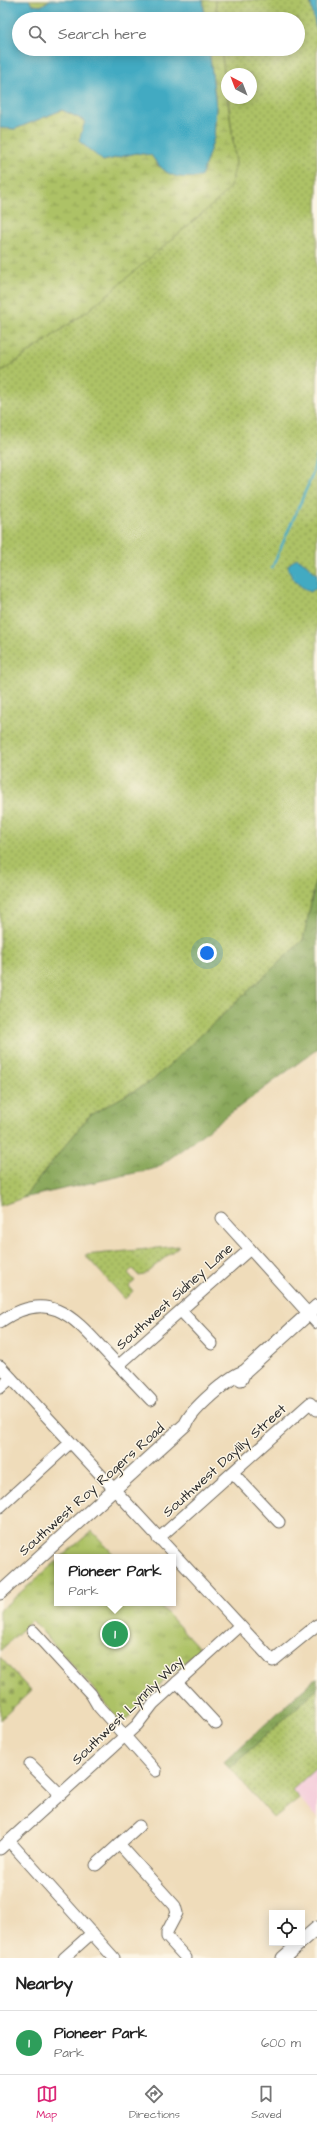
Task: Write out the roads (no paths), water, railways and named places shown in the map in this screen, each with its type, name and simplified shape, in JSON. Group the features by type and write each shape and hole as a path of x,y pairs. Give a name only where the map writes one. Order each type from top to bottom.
{"main road":[{"name":"Southwest Roy Rogers Road","path":"0,1593 186,1424 188,1417 212,1395 237,1374 244,1372 314,1314"},
{"path":"305,1938 317,1928"},
{"path":"283,1958 296,1946"}],"street":[{"path":"222,1218 250,1249 314,1314"},
{"name":"Southwest Sidney Lane","path":"119,1366 250,1249"},
{"path":"0,1322 12,1314 26,1308 53,1308 73,1318 151,1400"},
{"path":"181,1311 212,1344"},
{"path":"0,1366 172,1554"},
{"path":"0,1388 11,1378"},
{"name":"Southwest Daylily Street","path":"158,1539 233,1473 314,1406"},
{"path":"0,1507 70,1443"},
{"path":"233,1473 279,1522"},
{"path":"176,1558 273,1661 317,1625"},
{"name":"Southwest Lynnly Way","path":"0,1849 137,1725 153,1704 239,1626"},
{"path":"33,1630 91,1694 98,1706 156,1771"},
{"path":"177,1682 216,1724"},
{"path":"30,1764 60,1794"},
{"path":"96,1865 139,1826"},
{"path":"9,1841 114,1958"},
{"path":"119,1844 175,1906 178,1913 167,1932 167,1937 186,1958"},
{"path":"64,1958 92,1933"}],"water":[{"path":"0,0 29,0 32,5 41,6 50,0 203,0 204,12 12,12 12,56 210,56 216,106 214,138 201,177 185,178 172,175 162,168 151,155 136,153 103,161 79,141 85,121 62,110 15,129 0,128"},
{"path":"310,0 317,0 317,31 316,29"},
{"path":"297,558 309,566 317,575 317,588 310,592 298,584 290,574 288,565"}],"waterway":[{"path":"272,568 312,476 317,455"}],"place":[{"name":"Pioneer Park","path":"115,1634"}]}
